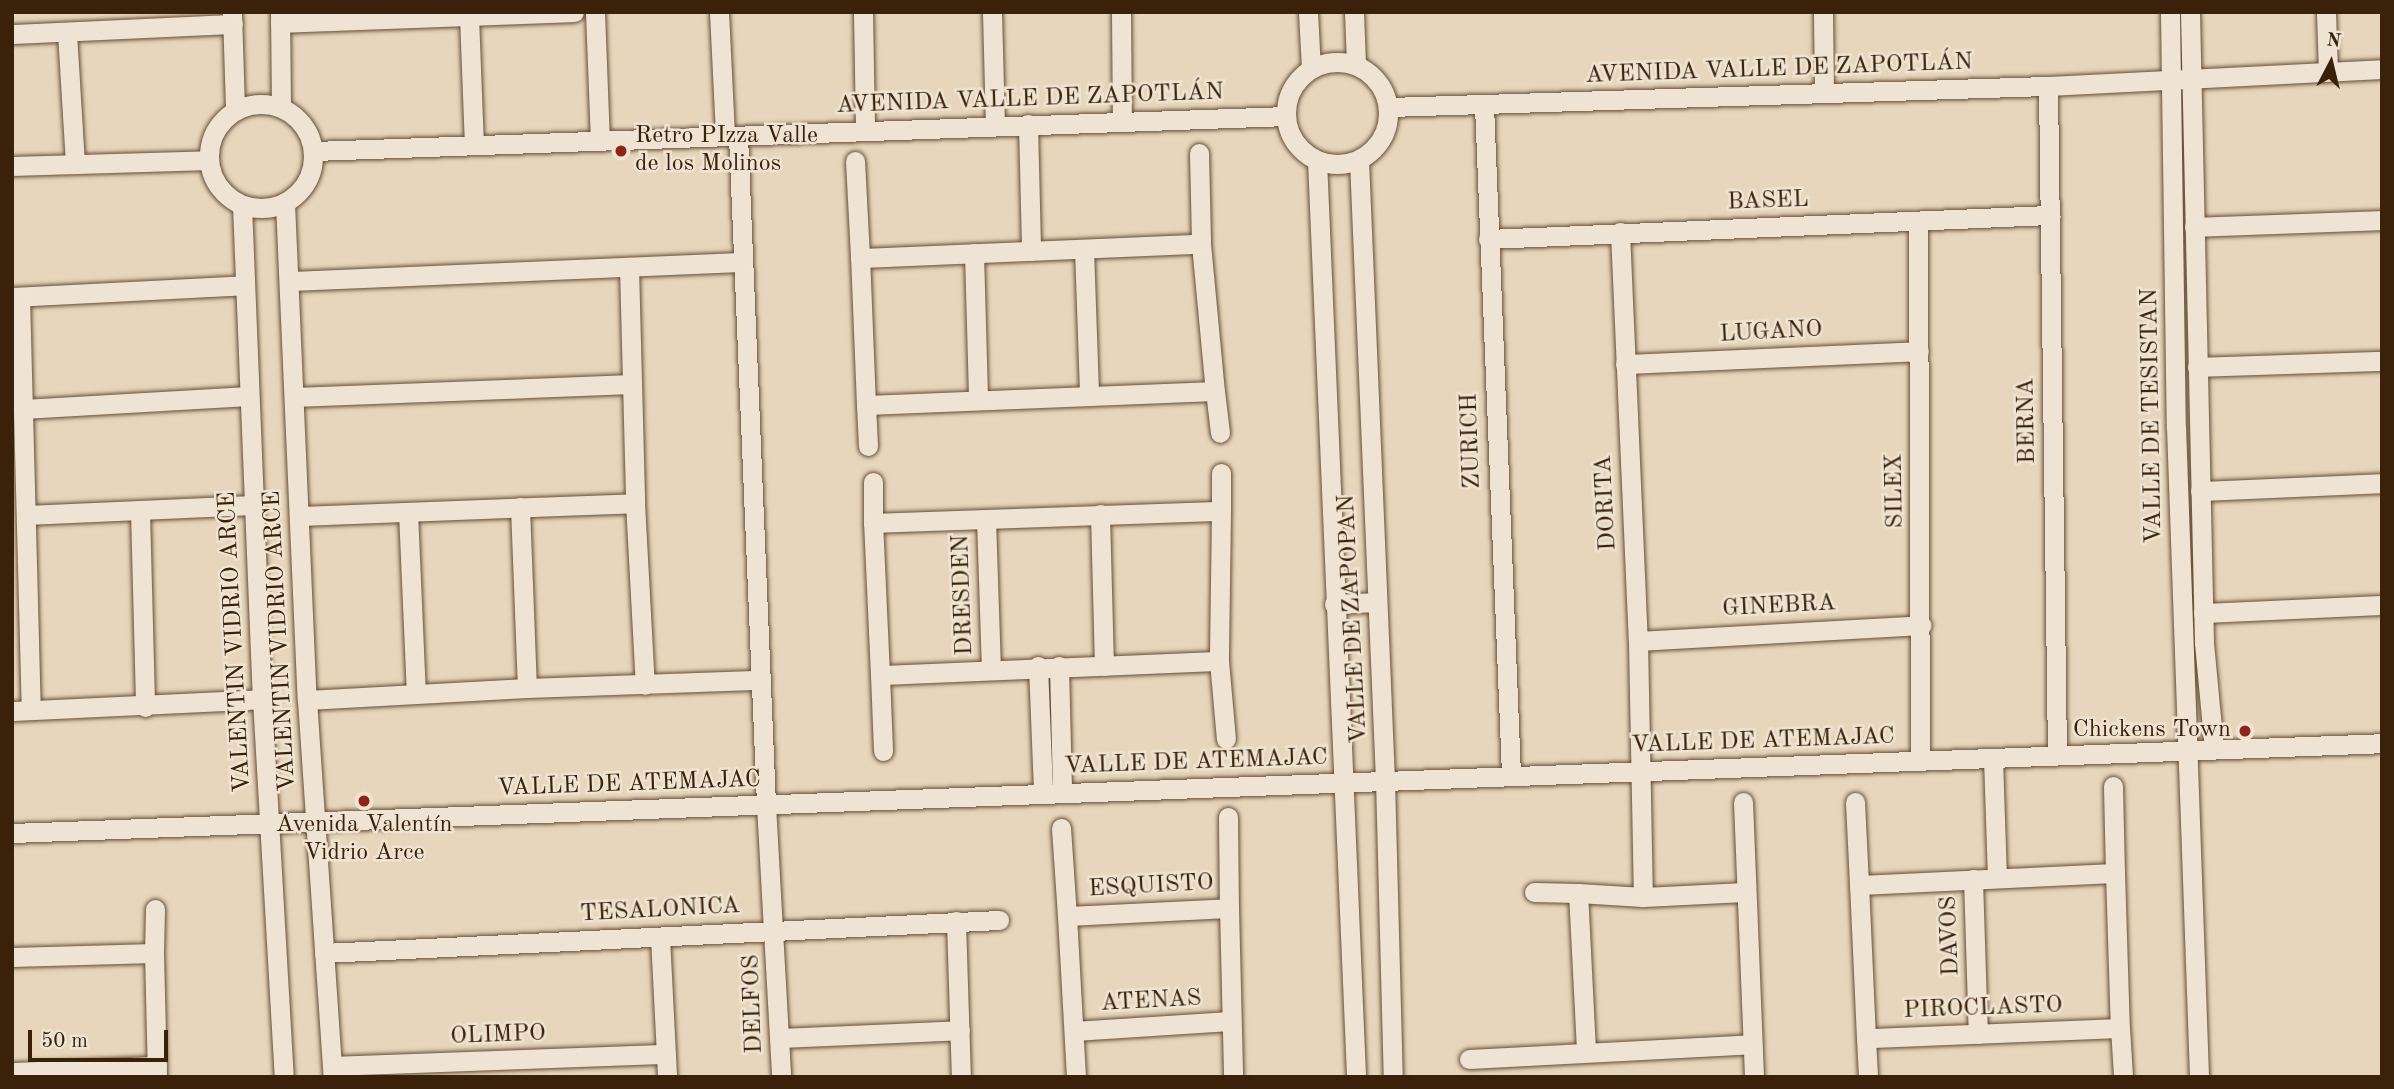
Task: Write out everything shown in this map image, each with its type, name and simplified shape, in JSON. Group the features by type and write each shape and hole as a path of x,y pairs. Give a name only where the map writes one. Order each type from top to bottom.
{"street":[{"path":"281,107 280,17 469,16 574,12"},
{"path":"595,12 600,141"},
{"name":"DELFOS","path":"719,12 743,261 766,804 775,929 781,1077"},
{"path":"863,12 865,131"},
{"path":"992,12 995,125"},
{"path":"1121,12 1122,121"},
{"path":"1308,12 1311,69"},
{"path":"1354,12 1356,65"},
{"path":"1823,12 1824,93"},
{"name":"VALLE DE TESISTAN","path":"2170,12 2176,427 2199,1077"},
{"path":"2190,12 2203,613 2214,749"},
{"path":"2326,12 2328,71"},
{"path":"469,16 474,145"},
{"path":"12,34 68,33 233,18 235,110"},
{"path":"68,33 75,163"},
{"path":"1325,63 1356,65 1372,74 1383,88 1389,107 1387,127 1377,147 1359,160 1338,164 1317,160 1301,150 1290,134 1286,116 1288,98 1297,81 1311,69 1325,63"},
{"name":"AVENIDA VALLE DE ZAPOTLÁN","path":"1389,107 2048,86 2382,69"},
{"name":"BERNA","path":"2048,86 2057,755"},
{"path":"266,104 281,107 303,125 314,151 308,181 285,203 257,208 242,205 219,187 209,160 215,131 235,110 266,104"},
{"name":"ZURICH","path":"1484,105 1511,775"},
{"name":"AVENIDA VALLE DE ZAPOTLÁN","path":"314,151 1286,116"},
{"path":"1028,124 1031,251"},
{"path":"1199,153 1201,244 1220,433"},
{"path":"12,166 209,160"},
{"name":"VALLE DE ZAPOPAN","path":"1317,160 1356,1077"},
{"name":"VALLE DE ZAPOPAN","path":"1359,160 1385,780 1394,1077"},
{"path":"855,161 868,446"},
{"name":"VALENTIN VIDRIO ARCE","path":"285,203 313,822 333,1071"},
{"name":"VALENTIN VIDRIO ARCE","path":"242,205 262,699 284,1077"},
{"name":"BASEL","path":"1488,239 2050,215"},
{"path":"2194,227 2382,219"},
{"name":"SILEX","path":"1917,220 1922,625 1920,761"},
{"name":"DORITA","path":"1620,233 1638,641 1643,897"},
{"path":"860,258 1201,244"},
{"path":"1084,249 1089,395"},
{"path":"974,253 978,400"},
{"path":"289,281 743,261"},
{"path":"629,267 635,503 645,685"},
{"path":"245,285 16,297 26,515 22,711 145,707 262,699"},
{"name":"LUGANO","path":"1625,364 1919,351"},
{"path":"2197,367 2382,361"},
{"path":"294,397 632,384"},
{"path":"866,405 1215,391"},
{"path":"23,409 248,396"},
{"path":"1221,473 1219,661 1226,738"},
{"path":"873,482 883,751"},
{"path":"2200,491 2382,483"},
{"path":"300,516 635,503"},
{"path":"26,515 253,505"},
{"path":"520,507 527,688"},
{"path":"873,523 1221,511"},
{"path":"140,512 145,707"},
{"path":"408,512 416,693"},
{"path":"1100,514 1104,666"},
{"name":"DRESDEN","path":"986,519 991,670"},
{"path":"1334,604 1377,602"},
{"path":"2203,613 2382,606"},
{"name":"GINEBRA","path":"1638,641 1922,625"},
{"path":"880,675 1038,666 1219,661"},
{"path":"1038,666 1053,793"},
{"path":"1053,793 1059,666"},
{"path":"307,700 527,688 761,680"},
{"name":"VALLE DE ATEMAJAC","path":"12,833 2382,743"},
{"path":"1993,758 1997,878"},
{"path":"2113,786 2123,1076"},
{"path":"1742,802 1754,1077"},
{"path":"1855,802 1868,1077"},
{"path":"1228,817 1229,908"},
{"path":"1061,828 1068,916"},
{"path":"1859,885 2115,873"},
{"name":"DAVOS","path":"1973,879 1978,1034"},
{"path":"1534,892 1643,897 1745,892"},
{"path":"1578,893 1586,1050"},
{"name":"ESQUISTO","path":"1076,1077 1068,916 1229,908 1233,1077"},
{"path":"12,1072 157,1071 155,909"},
{"name":"TESALONICA","path":"324,953 999,920"},
{"path":"956,921 961,1077"},
{"path":"660,937 667,1077"},
{"path":"12,957 154,953"},
{"name":"ATENAS","path":"1074,1031 1230,1021"},
{"name":"PIROCLASTO","path":"1866,1038 2120,1028"},
{"path":"780,1038 960,1030"},
{"path":"1469,1059 1586,1050 1752,1044"},
{"name":"OLIMPO","path":"333,1071 666,1054"}],"place":[{"name":"Retro PIzza Valle de los Molinos","path":"621,151"},
{"name":"Chickens Town","path":"2245,731"},
{"name":"Avenida Valentín Vidrio Arce","path":"364,801"}]}
